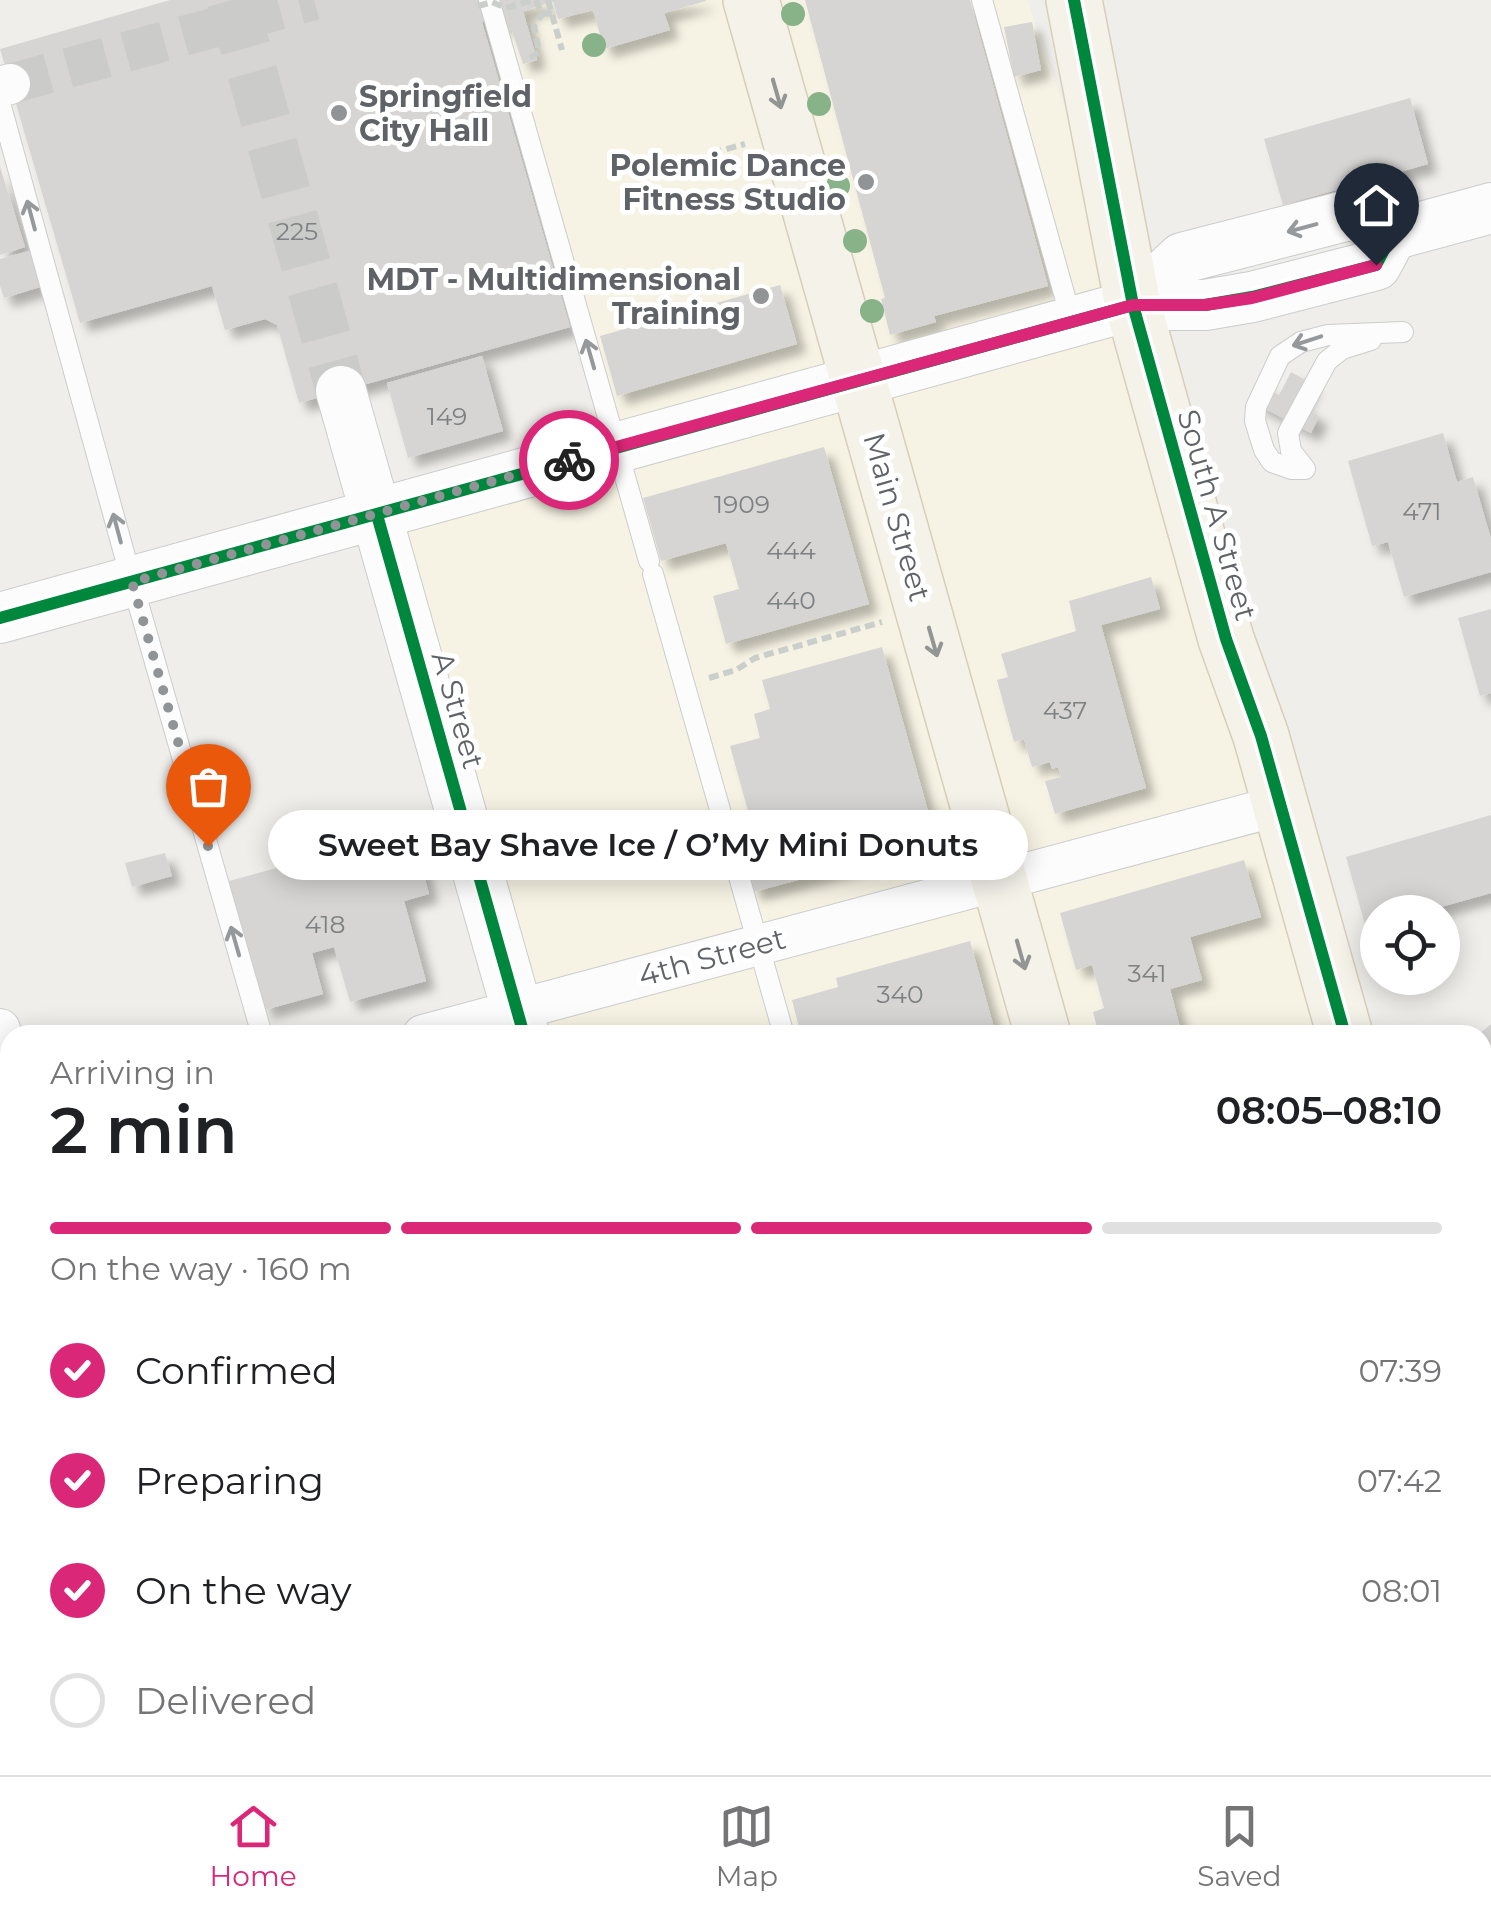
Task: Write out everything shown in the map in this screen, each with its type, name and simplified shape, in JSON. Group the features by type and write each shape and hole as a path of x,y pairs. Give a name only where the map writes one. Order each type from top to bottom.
{"main road":[{"name":"Main Street","path":"751,0 1040,1025"},
{"name":"South A Street","path":"1074,0 1133,305 1226,640 1261,736 1342,1025"}],"street":[{"path":"0,618 1133,305 1205,305 1252,298 1376,265 1392,235 1491,208"},
{"name":"A Street","path":"341,392 521,1022"},
{"name":"4th Street","path":"521,1022 758,944 1281,805"}],"lane":[{"path":"982,0 1072,322"},
{"path":"483,3 616,448 781,1025"},
{"path":"3,92 132,582 259,1025"},
{"path":"1404,332 1342,350 1322,368 1288,434 1291,451 1306,469 1272,462 1256,421 1256,408 1280,356 1300,342 1328,335 1404,332"}],"path":[{"path":"483,3 506,8 535,0 542,14"},
{"path":"548,0 562,50"},
{"path":"542,14 552,14"},
{"path":"540,50 534,26 542,14"},
{"path":"712,154 745,144"},
{"path":"684,685 736,670 754,658 883,621"}],"shaded area":[{"path":"490,0 1027,0 1133,305 1331,1025 521,1025 377,515 616,447"}],"building":[{"name":"Springfield City Hall","path":"170,0 706,1 664,13 670,30 604,49 593,10 558,19 553,2 523,11 537,60 523,64 512,31 496,18 482,22 570,327 299,403 277,325 265,319 225,330 212,286 80,323 0,49"},
{"path":"805,0 970,0 1048,286 934,316 936,322 890,335 881,299 885,298"},
{"path":"1032,22 1041,70 1014,77 1004,27"},
{"path":"1410,98 1428,164 1283,205 1264,139"},
{"path":"0,167 25,247 0,255"},
{"path":"29,251 40,287 4,298 0,259"},
{"path":"780,285 797,344 617,396 600,336"},
{"path":"482,356 503,431 408,458 387,383"},
{"path":"1291,372 1311,383 1300,405 1319,416 1311,433 1251,401 1260,384 1279,395"},
{"path":"1443,433 1457,482 1473,477 1491,539 1491,572 1404,597 1388,542 1372,546 1348,461"},
{"path":"824,447 869,604 726,644 713,596 739,589 726,543 661,561 643,498"},
{"path":"1151,577 1160,609 1101,625 1146,788 1055,814 1045,781 1061,777 1058,767 1052,769 1050,762 1032,767 1024,739 1014,742 997,680 1008,677 1001,654 1076,631 1069,601"},
{"path":"1491,609 1491,693 1480,696 1458,618"},
{"path":"882,647 937,843 753,892 738,837 754,833 730,746 760,738 754,714 770,709 762,680"},
{"path":"1491,815 1491,893 1460,902 1460,895 1360,895 1360,907 1346,857"},
{"path":"412,831 429,894 404,901 426,981 350,1002 334,947 312,953 323,994 264,1010 229,881"},
{"path":"165,853 172,876 132,887 125,863"},
{"path":"1244,860 1261,917 1190,937 1202,980 1170,989 1179,1025 1096,1025 1093,1012 1104,1008 1092,965 1076,970 1060,913"},
{"path":"970,941 993,1025 798,1025 792,1000 838,987 836,978"}],"tunnel":[{"path":"232,0 341,391"},
{"path":"10,84 314,0"}],"cycle path":[{"path":"1074,0 1133,305 1226,639 1261,736 1342,1025"},
{"path":"0,618 1133,305 1205,305 1376,265 1392,235"},
{"path":"377,515 521,1025"}],"way so far":[{"path":"208,846 132,582 569,460"}],"place":[{"name":"Springfield City Hall","path":"339,113"},
{"name":"Polemic Dance Fitness Studio","path":"866,182"},
{"name":"MDT - Multidimensional Training","path":"761,296"},
{"name":"Sweet Bay Shave Ice / O’My Mini Donuts","path":"208,846"}],"route":[{"path":"569,460 1133,305 1205,305 1252,298 1376,265"}]}
